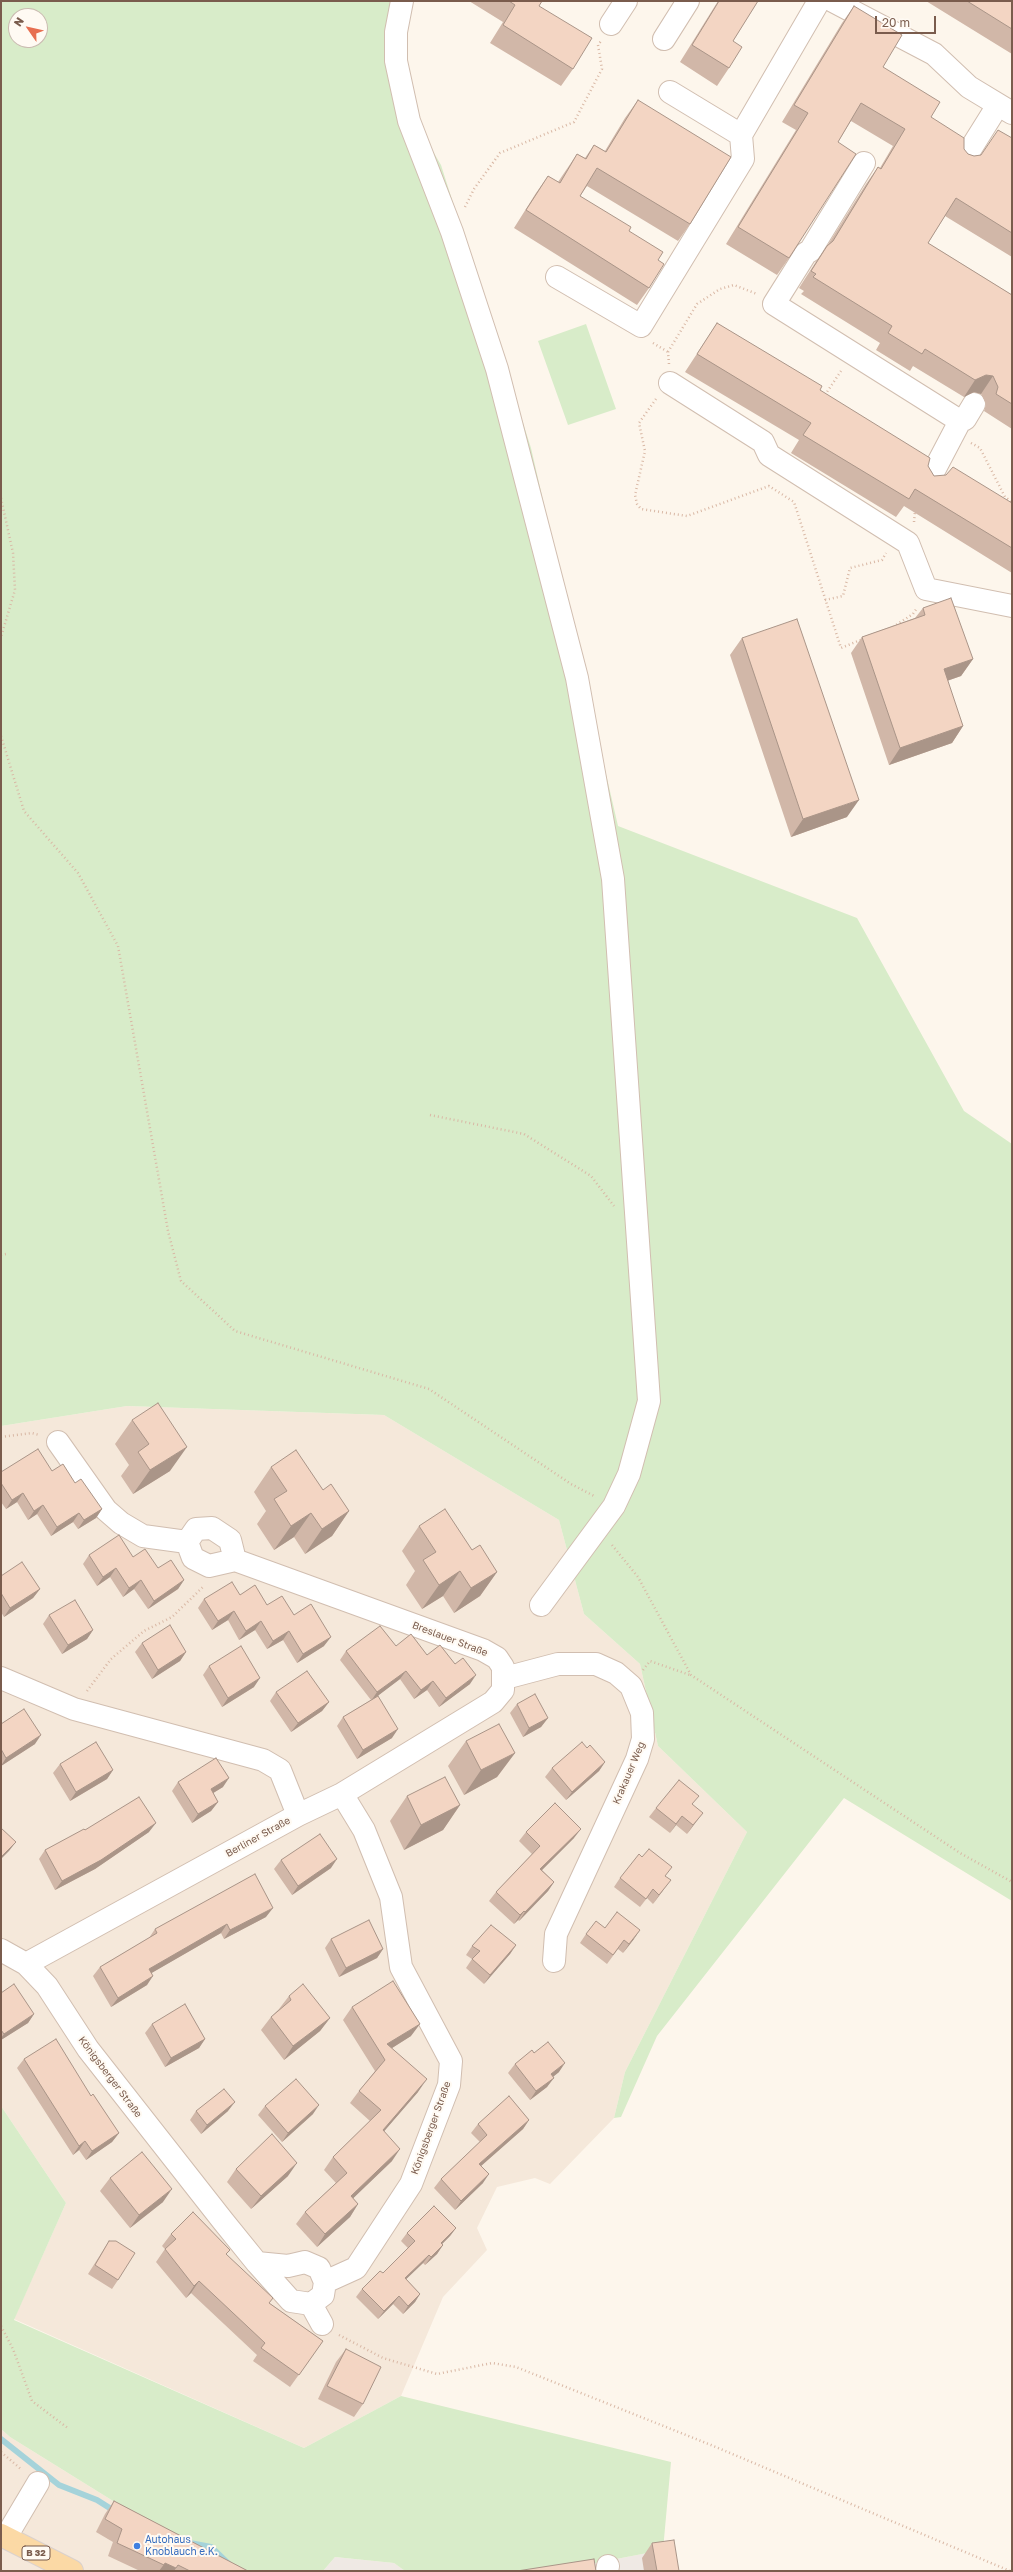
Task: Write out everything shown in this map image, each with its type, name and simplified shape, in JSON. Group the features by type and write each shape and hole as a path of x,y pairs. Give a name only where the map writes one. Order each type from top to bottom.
{"main road":[{"name":"B 32","path":"3,2536 72,2571"}],"street":[{"path":"402,1 396,32 396,61 409,121 452,232 496,369 577,678 613,879 649,1401 628,1474 614,1506 540,1605"},
{"path":"611,24 626,1"},
{"path":"664,39 688,1"},
{"path":"557,277 641,326 744,159 741,135 819,1"},
{"path":"833,1 934,54 969,87 1005,109 962,161"},
{"path":"670,92 741,135"},
{"path":"864,162 810,251 806,253 774,304 957,427"},
{"path":"670,383 763,442 768,456 908,543 926,589 1012,606"},
{"path":"928,482 957,427 965,419 974,404"},
{"path":"58,1442 106,1510 121,1523 143,1536 187,1542"},
{"path":"212,1528 230,1540 235,1560 210,1566 193,1558 187,1542 196,1529 212,1528"},
{"name":"Breslauer Straße","path":"235,1560 483,1650 497,1658 503,1667 505,1678"},
{"name":"Krakauer Weg","path":"505,1678 558,1664 596,1664 616,1673 631,1686 642,1713 643,1740 556,1934 554,1961"},
{"name":"Berliner Straße","path":"1,1678 74,1709 263,1760 280,1770 298,1815 26,1964"},
{"path":"298,1815 342,1794 494,1702 503,1690 505,1678"},
{"name":"Königsberger Straße","path":"325,2282 356,2268 407,2190 449,2085 451,2061 401,1967 392,1897 364,1830 342,1794"},
{"path":"1,1950 26,1964"},
{"name":"Königsberger Straße","path":"26,1964 47,1986 88,2049 258,2263 291,2301 311,2304"},
{"path":"258,2263 288,2266 305,2262 319,2268 325,2282 323,2295 311,2304 322,2324"},
{"path":"3,2536 38,2483"}],"path":[{"path":"452,232 474,189 500,153 574,122 602,69 598,45 611,24"},
{"path":"774,304 734,285 720,289 697,304 668,352 670,383 663,388 639,423 645,451 635,495 637,504 642,509 687,516 769,486 794,502 841,648 867,637"},
{"path":"957,427 980,448 1005,497 1012,502"},
{"path":"1,498 13,553 15,590 1,637"},
{"path":"825,600 843,596 850,568 882,560 896,536"},
{"path":"887,629 913,614 926,589"},
{"path":"1,736 24,811 78,872 118,946 168,1231 181,1282 235,1331 429,1389 571,1484 614,1506"},
{"path":"430,1115 524,1134 591,1176 615,1207"},
{"path":"1,1255 6,1254"},
{"path":"1,1437 32,1433 58,1442"},
{"path":"598,1528 638,1577 691,1675"},
{"path":"74,1709 111,1659 144,1631 172,1617 210,1581"},
{"path":"631,1686 650,1661 691,1675 960,1853 1012,1882"},
{"path":"322,2324 383,2358 437,2374 492,2364 516,2367 711,2445 1010,2571"},
{"path":"1,2326 14,2349 32,2400 69,2429"},
{"path":"1,2452 38,2483"}],"shaded area":[{"path":"127,1406 384,1415 559,1520 584,1614 640,1664 658,1746 747,1832 625,2072 614,2118 550,2184 535,2178 497,2187 477,2228 487,2250 443,2297 401,2396 304,2448 14,2319 66,2203 1,2106 1,1426"},
{"path":"1,2429 10,2437 155,2527 237,2571 1,2571"},
{"path":"663,2550 671,2571 554,2571"},
{"path":"335,2557 394,2563 405,2571 323,2571"}],"green space":[{"path":"1,1 395,1 391,19 387,73 441,165 531,448 618,826 857,918 964,1111 1012,1144 1012,1901 844,1798 657,2036 621,2117 614,2118 625,2072 747,1832 658,1746 640,1664 584,1614 559,1520 384,1415 127,1406 1,1426"},
{"path":"586,324 616,409 568,425 538,341"},
{"path":"1,2106 66,2203 14,2320 304,2448 401,2396 671,2462 663,2550 554,2571 405,2571 394,2563 335,2557 323,2571 237,2571 155,2527 10,2437 1,2429"}],"building":[{"path":"509,1 542,1 539,6 592,38 573,69 503,25 515,5"},
{"path":"719,1 758,1 733,41 742,47 729,68 692,45"},
{"path":"967,1 1012,1 1012,29"},
{"path":"854,6 902,35 883,67 940,102 931,117 964,138 964,149 968,154 974,156 981,155 998,130 1012,138 1012,233 956,198 928,243 1012,295 1012,404 996,394 998,387 993,376 986,375 975,380 925,349 922,354 888,333 892,326 813,277 816,274 811,271 827,246 833,241 878,167 881,169 905,129 861,103 838,142 856,154 789,258 738,227 808,113 794,105"},
{"path":"638,100 731,157 690,224 597,168 580,196 631,227 629,231 663,252 658,260 664,264 649,288 526,210 548,176 560,183 577,154 586,159 594,145 606,152"},
{"path":"717,323 822,386 820,390 930,458 928,466 934,476 946,475 953,467 1012,503 1012,548 915,489 909,499 803,435 811,423 697,354"},
{"path":"951,598 973,659 944,669 963,726 900,748 862,637 925,615 923,608"},
{"path":"797,619 859,800 803,819 742,638"},
{"path":"158,1403 187,1447 150,1470 138,1452 149,1444 132,1420"},
{"path":"38,1449 52,1471 63,1464 75,1483 81,1479 102,1509 84,1520 79,1513 57,1527 43,1505 34,1511 23,1493 12,1500 1,1483 1,1472"},
{"path":"296,1450 323,1490 331,1484 349,1511 322,1529 311,1513 291,1526 274,1499 287,1491 271,1467"},
{"path":"445,1509 472,1550 480,1545 497,1572 471,1588 460,1571 439,1585 423,1560 436,1552 419,1526"},
{"path":"119,1535 133,1557 145,1549 158,1568 171,1560 184,1580 154,1601 141,1580 129,1588 116,1568 103,1577 89,1555"},
{"path":"22,1562 40,1589 10,1608 1,1593 1,1576"},
{"path":"232,1582 240,1595 255,1585 267,1605 282,1596 294,1615 311,1604 331,1637 303,1654 289,1631 273,1641 261,1621 246,1631 234,1611 218,1621 204,1599"},
{"path":"75,1600 93,1630 68,1645 49,1615"},
{"path":"170,1625 186,1652 158,1670 142,1643"},
{"path":"380,1626 396,1646 411,1634 427,1655 440,1645 455,1664 463,1658 476,1675 446,1698 433,1681 421,1690 406,1671 377,1692 346,1651"},
{"path":"241,1646 260,1678 228,1698 209,1666"},
{"path":"307,1671 329,1702 298,1723 276,1692"},
{"path":"535,1694 548,1718 529,1728 517,1704"},
{"path":"378,1696 398,1729 363,1750 343,1717"},
{"path":"24,1709 41,1735 6,1758 1,1749 1,1724"},
{"path":"499,1724 515,1753 481,1770 466,1741"},
{"path":"96,1742 113,1770 76,1792 60,1764"},
{"path":"582,1742 587,1748 590,1745 605,1762 572,1792 552,1768"},
{"path":"216,1758 229,1778 211,1789 218,1802 198,1814 178,1782"},
{"path":"445,1777 460,1805 421,1825 407,1796"},
{"path":"679,1780 699,1796 692,1804 703,1813 693,1825 682,1816 676,1824 656,1808"},
{"path":"139,1797 156,1823 101,1860 62,1881 45,1850 84,1829 85,1830"},
{"path":"555,1803 581,1829 540,1869 554,1882 525,1912 524,1911 520,1915 496,1892 540,1846 526,1832"},
{"path":"1,1828 16,1842 1,1857"},
{"path":"320,1834 337,1859 298,1886 281,1860"},
{"path":"649,1849 672,1867 665,1876 671,1880 659,1895 653,1889 646,1899 620,1878 639,1854 642,1857"},
{"path":"255,1874 273,1908 230,1930 227,1924 149,1969 153,1976 118,1998 100,1967 157,1933 155,1929"},
{"path":"617,1912 640,1930 629,1944 624,1940 613,1955 586,1934 596,1921 605,1928"},
{"path":"369,1920 383,1949 346,1968 331,1939"},
{"path":"491,1925 516,1945 490,1975 472,1959 480,1951 472,1946"},
{"path":"393,1981 420,2024 387,2044 427,2079 383,2130 400,2149 351,2196 358,2204 325,2234 305,2212 347,2173 333,2157 381,2110 359,2091 385,2060 352,2007"},
{"path":"14,1984 34,2014 4,2034 1,2030 1,1993"},
{"path":"303,1984 330,2018 293,2046 271,2017 291,2000 289,1996"},
{"path":"185,2004 205,2039 171,2058 152,2024"},
{"path":"56,2039 91,2096 93,2094 119,2133 92,2151 85,2141 79,2146 24,2059"},
{"path":"548,2042 565,2063 551,2074 554,2078 536,2091 515,2064 532,2050 534,2053"},
{"path":"296,2079 319,2105 288,2133 265,2106"},
{"path":"224,2089 235,2102 207,2125 196,2111"},
{"path":"509,2096 529,2120 479,2164 489,2174 461,2201 441,2179 487,2135 478,2124"},
{"path":"272,2134 297,2163 261,2196 236,2169"},
{"path":"142,2152 172,2189 139,2215 110,2178"},
{"path":"434,2206 456,2228 441,2243 443,2245 431,2257 429,2255 405,2278 420,2294 408,2306 399,2296 384,2311 362,2289 380,2271 383,2273 415,2241 407,2233"},
{"path":"193,2212 230,2250 226,2254 273,2298 269,2303 323,2341 299,2375 261,2348 265,2343 199,2281 194,2286 165,2249 176,2239 171,2234"},
{"path":"109,2241 116,2241 135,2253 118,2280 95,2265"},
{"path":"346,2349 381,2367 363,2404 327,2386"},
{"path":"114,2501 248,2571 190,2571 178,2565 176,2568 165,2563 164,2565 117,2543 122,2529 105,2519"},
{"path":"674,2540 679,2571 657,2571 652,2543"},
{"path":"594,2559 596,2571 517,2571"}],"waterway":[{"path":"1,2439 59,2485 97,2500 116,2512"},
{"path":"190,2543 211,2547 236,2571"}],"place":[{"name":"Autohaus Knoblauch e.K.","path":"137,2546"}]}
